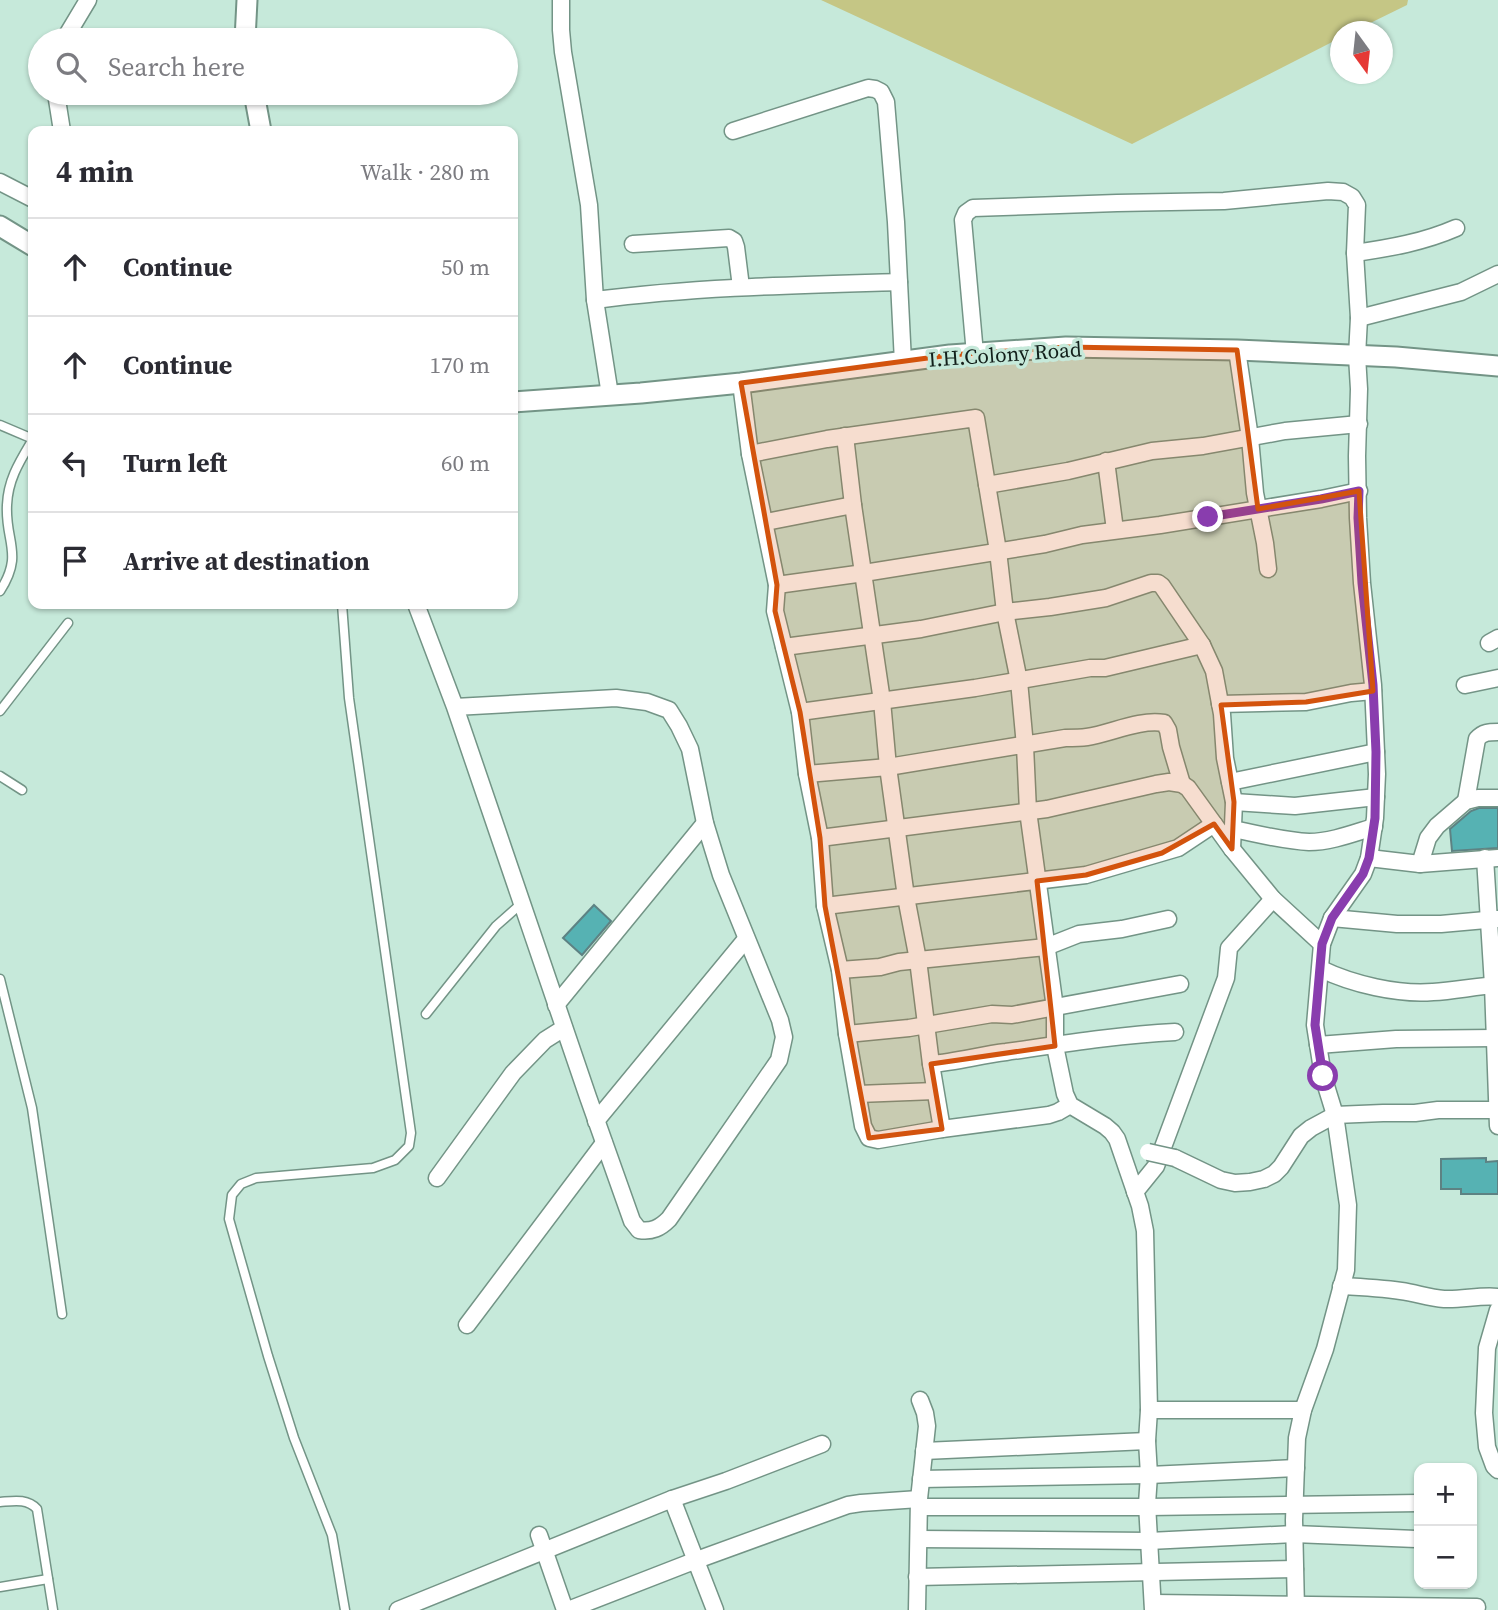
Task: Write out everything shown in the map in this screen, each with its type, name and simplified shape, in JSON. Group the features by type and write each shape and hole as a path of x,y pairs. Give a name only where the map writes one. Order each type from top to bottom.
{"street":[{"path":"71,28 88,0"},
{"path":"246,28 247,0"},
{"path":"561,0 563,52 590,213 595,300 610,395"},
{"path":"733,131 868,88 881,92 886,102 896,222 903,362"},
{"path":"58,105 61,126"},
{"path":"256,105 260,126"},
{"path":"0,182 28,196"},
{"path":"975,354 963,220 966,213 973,208 1224,201 1328,191 1343,192 1352,197 1357,205 1355,253 1359,318 1358,518 1373,691 1376,797 1369,858 1363,874 1332,918 1322,944 1315,1025 1323,1076 1335,1115 1348,1205 1346,1270 1297,1438 1294,1505 1296,1607"},
{"path":"0,226 28,243"},
{"path":"1355,253 1405,246 1456,228"},
{"path":"633,244 729,238 734,241 736,247 741,287"},
{"path":"1359,318 1461,292 1498,274"},
{"path":"595,300 656,292 899,282"},
{"name":"I.H.Colony Road","path":"518,402 741,383 975,354 1066,347 1237,350 1396,357 1498,366"},
{"path":"1237,350 1255,493 1268,569"},
{"path":"741,383 751,454 777,584 775,611 800,712 807,774 820,838 825,906 840,970 847,1034 863,1126 869,1138 878,1140 1049,1115 1070,1105"},
{"path":"751,454 845,436 976,418 1005,612 1019,681 1028,811 1055,1008 1055,1046 1065,1094 1070,1105 1112,1132 1117,1139 1145,1231 1148,1507 1153,1606 1477,1607"},
{"path":"987,485 1068,471 1152,451 1203,446 1284,431 1359,424"},
{"path":"845,436 906,897 918,960 942,1129"},
{"path":"1106,461 1115,530"},
{"path":"777,584 864,573 1359,491"},
{"path":"766,522 853,505"},
{"path":"784,647 921,629 1005,612 1106,598 1158,583 1163,586 1202,645 1214,671 1223,746 1234,802 1232,849"},
{"path":"418,609 456,707 632,1221 639,1230 648,1232 660,1228 669,1219 779,1060 784,1037 780,1020 721,875 705,823 690,749 668,710 647,702 616,698 456,707"},
{"path":"800,712 1105,668 1202,645"},
{"path":"1465,685 1498,678"},
{"path":"1220,704 1306,702 1373,691"},
{"path":"807,774 888,767 1065,738 1087,737 1143,724 1164,723 1182,784 1195,796 1232,849 1273,900 1322,944"},
{"path":"1466,801 1477,739 1481,734 1498,732"},
{"path":"1230,782 1376,752"},
{"path":"820,838 1048,809 1156,784 1182,784"},
{"path":"1234,802 1295,806 1376,797"},
{"path":"1420,863 1428,838 1437,826 1466,801 1498,798"},
{"path":"556,1005 705,823"},
{"path":"825,906 1086,875 1178,848 1214,824"},
{"path":"1233,830 1310,842 1374,827"},
{"path":"1369,858 1420,863 1492,858 1498,1126"},
{"path":"1137,1199 1156,1166 1226,978 1229,948 1273,900"},
{"path":"1332,918 1397,924 1441,924 1494,918"},
{"path":"840,970 1046,947 1079,934 1122,929 1168,919"},
{"path":"596,1121 746,939"},
{"path":"1321,969 1338,977 1375,987 1430,993 1496,985"},
{"path":"847,1034 926,1026 992,1014 1012,1015 1180,984"},
{"path":"437,1178 513,1073 545,1040 564,1028"},
{"path":"931,1064 1004,1052 1175,1032"},
{"path":"1318,1045 1396,1039 1495,1038"},
{"path":"858,1094 935,1091"},
{"path":"1122,1154 1148,1152 1175,1158 1221,1180 1235,1183 1264,1179 1274,1174 1301,1136 1335,1115 1498,1110"},
{"path":"467,1325 604,1143"},
{"path":"1341,1286 1404,1291 1455,1300 1484,1295 1498,1297"},
{"path":"1498,1310 1487,1348 1484,1413 1486,1447 1498,1470"},
{"path":"917,1610 919,1503 927,1426 920,1400"},
{"path":"1149,1410 1303,1410"},
{"path":"925,1451 1147,1441"},
{"path":"398,1610 672,1499 822,1444"},
{"path":"921,1479 1149,1475 1296,1468"},
{"path":"672,1499 715,1610"},
{"path":"538,1535 567,1610 854,1504 1148,1507 1414,1503"},
{"path":"919,1539 1149,1541 1294,1534 1414,1539"},
{"path":"917,1577 1295,1569"}],"lane":[{"path":"0,425 28,437"},
{"path":"0,591 12,567 7,514 11,476 28,447"},
{"path":"342,609 349,698 411,1133 409,1146 395,1160 373,1168 256,1178 241,1184 232,1195 229,1219 294,1438 332,1535 345,1610"},
{"path":"0,711 4,697 68,623"},
{"path":"0,776 22,790"},
{"path":"426,1014 496,926 522,903"},
{"path":"0,979 32,1108 62,1314"},
{"path":"0,1503 16,1500 32,1503 37,1509 53,1610"},
{"path":"0,1587 48,1579"}],"highlighted area":[{"path":"1066,347 1237,350 1258,509 1359,491 1373,691 1306,702 1221,705 1234,802 1232,849 1214,824 1162,853 1086,875 1037,881 1055,1046 931,1064 942,1129 869,1138 825,906 820,838 800,712 775,611 777,585 741,383 950,355"}],"green space":[{"path":"821,0 1408,0 1407,5 1374,21 1330,21 1330,43 1132,144"}],"building":[{"path":"1498,808 1498,848 1452,851 1450,829 1471,811"},
{"path":"594,905 611,921 582,955 563,938"},
{"path":"1486,1158 1486,1162 1498,1161 1498,1194 1461,1194 1461,1189 1441,1189 1441,1159"}],"route":[{"path":"1208,517 1359,491 1362,583 1373,685 1377,774 1375,818 1369,858 1363,874 1332,918 1322,944 1315,1025 1323,1076"}]}
